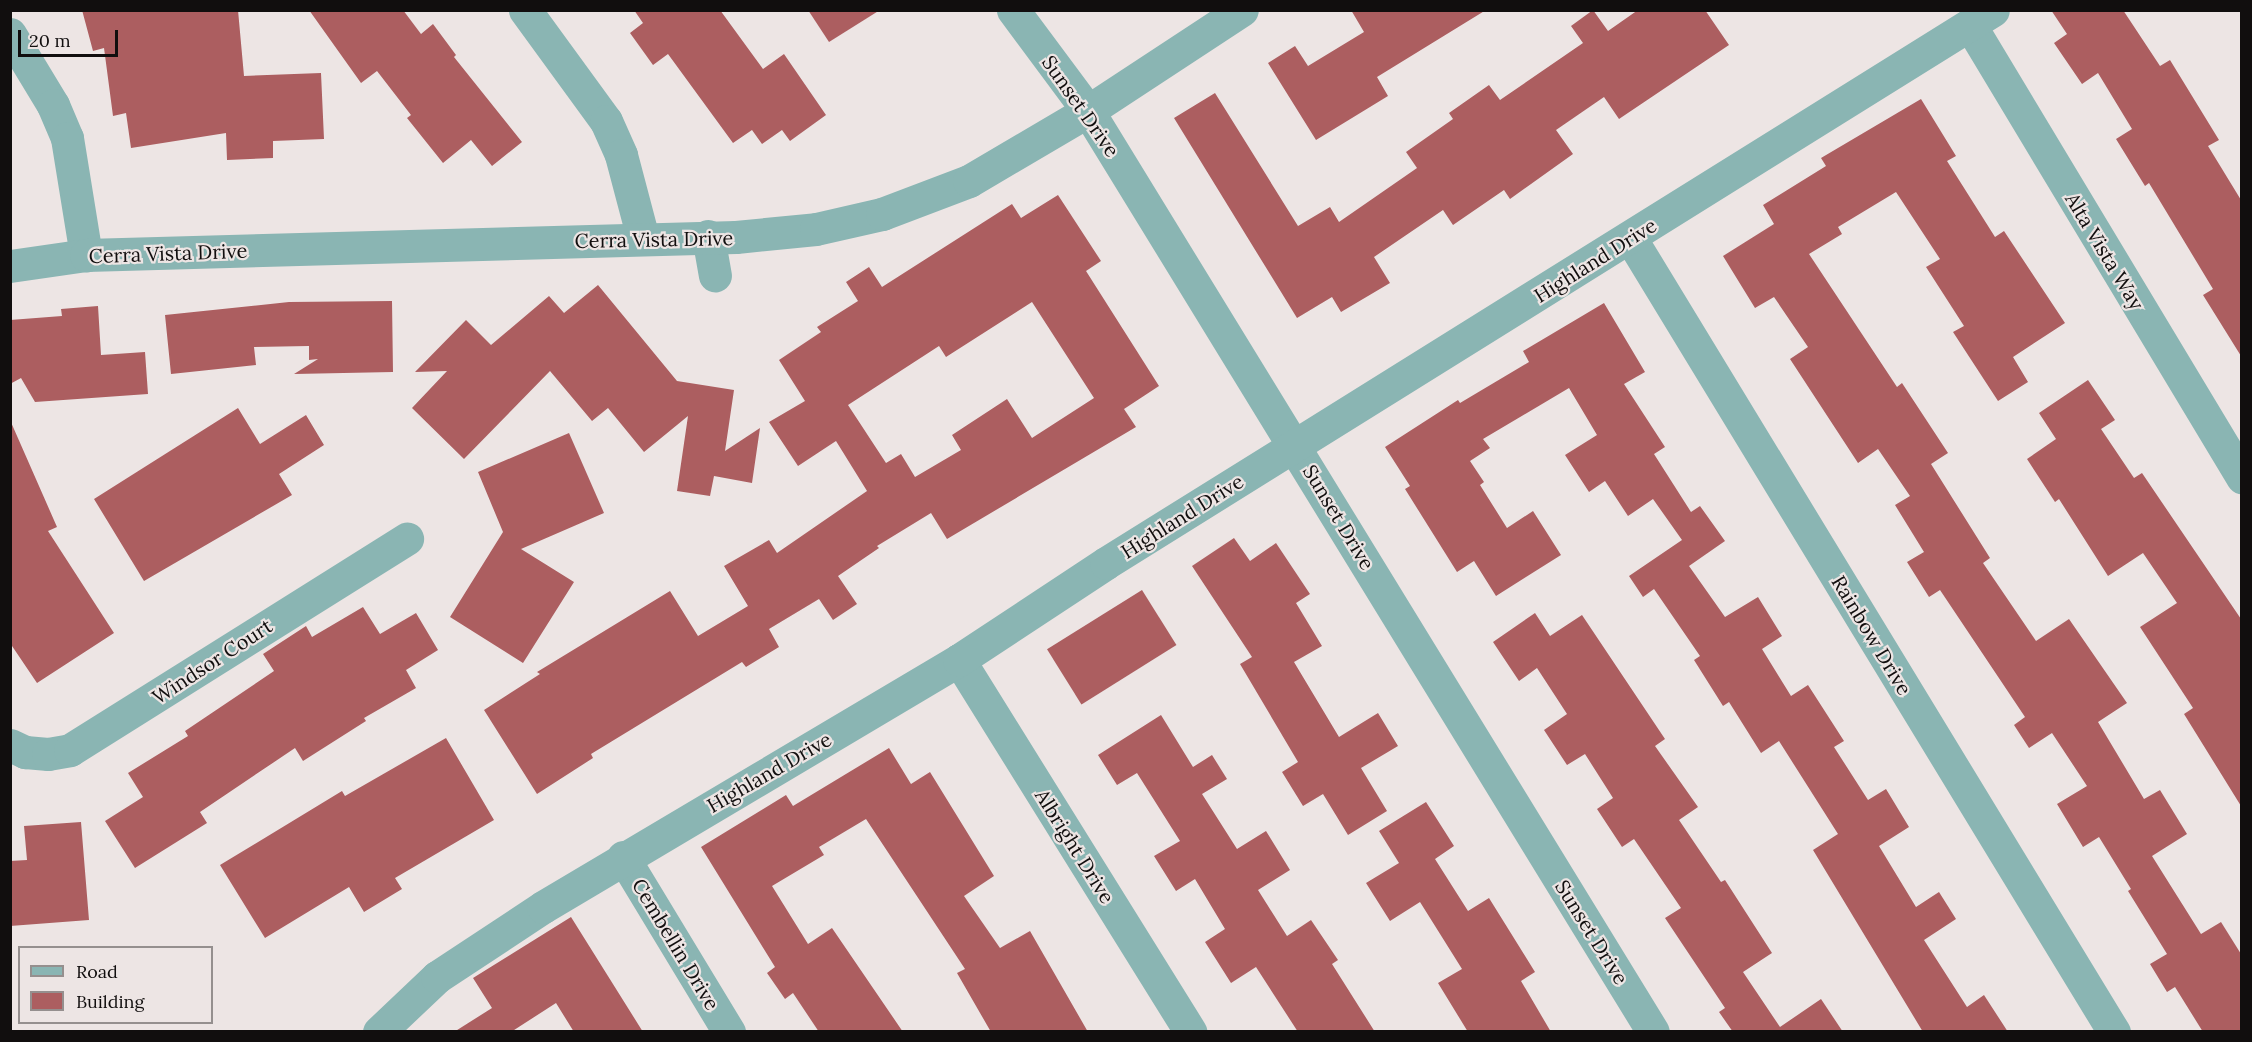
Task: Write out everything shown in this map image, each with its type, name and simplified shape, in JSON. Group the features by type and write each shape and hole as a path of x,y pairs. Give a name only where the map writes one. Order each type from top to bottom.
{"street":[{"path":"525,10 606,121 621,154 643,238"},
{"name":"Sunset Drive","path":"1013,10 1088,111 1296,445 1653,1032"},
{"name":"Cerra Vista Drive","path":"10,266 86,255 736,237 816,229 882,214 969,181 1088,111 1242,10"},
{"name":"Highland Drive","path":"380,1032 437,977 623,858 959,660 1296,445 1982,18"},
{"name":"Alta Vista Way","path":"1982,18 2241,477"},
{"path":"10,34 53,105 66,138 86,255"},
{"path":"708,236 715,275"},
{"name":"Rainbow Drive","path":"1630,239 2114,1032"},
{"name":"Windsor Court","path":"10,745 25,752 48,754 70,750 407,539"},
{"name":"Albright Drive","path":"959,660 1191,1032"},
{"name":"Cembellin Drive","path":"623,858 729,1032"}],"building":[{"path":"82,10 238,10 244,76 321,73 324,139 273,141 273,158 227,160 226,133 131,148 126,113 113,116 104,48 93,51"},
{"path":"309,10 403,10 421,34 433,24 456,55 454,57 522,142 492,166 471,140 443,163 407,118 411,115 377,71 361,83"},
{"path":"634,10 720,10 763,69 784,54 826,115 790,141 782,130 762,144 752,130 733,143 668,54 653,65 630,33 643,23"},
{"path":"808,10 880,10 829,42"},
{"path":"1351,10 1486,10 1377,77 1388,96 1316,140 1268,63 1295,46 1308,66 1364,32"},
{"path":"1593,10 1608,31 1638,10 1705,10 1729,45 1619,119 1604,97 1556,130 1573,154 1510,199 1504,190 1453,225 1443,210 1374,257 1390,283 1341,312 1332,297 1297,318 1174,118 1215,93 1298,226 1330,207 1339,222 1417,168 1406,152 1453,119 1449,113 1489,85 1500,100 1583,43 1571,26"},
{"path":"2051,10 2123,10 2160,66 2170,60 2219,140 2208,146 2241,200 2241,356 2203,295 2213,289 2149,183 2145,186 2116,139 2132,129 2098,73 2082,84 2054,43 2067,34"},
{"path":"1921,99 1956,156 1947,161 1995,237 2004,231 2065,323 2013,357 2028,382 1998,401 1953,332 1964,326 1926,267 1940,259 1896,192 1838,227 1842,234 1809,254 1897,387 1902,383 1948,453 1931,464 1990,558 1983,563 2036,641 2069,619 2127,703 2098,722 2144,799 2160,790 2187,834 2152,856 2201,934 2221,922 2241,954 2241,1032 2203,1032 2175,987 2167,992 2150,964 2167,954 2128,891 2131,889 2099,837 2083,847 2057,804 2087,786 2052,733 2029,748 2014,725 2025,717 1940,590 1929,597 1907,562 1924,552 1895,505 1910,496 1878,449 1858,463 1790,359 1808,347 1774,297 1755,308 1723,256 1774,224 1763,205 1826,166 1821,158"},
{"path":"1058,195 1101,261 1086,271 1159,386 1124,409 1136,427 947,539 931,513 877,546 879,548 838,576 857,604 833,620 819,599 769,629 779,647 746,667 742,662 591,754 593,758 537,794 484,710 540,674 537,672 670,591 698,636 748,606 724,566 769,540 777,553 867,491 836,441 798,466 769,422 805,401 779,360 821,332 817,327 858,301 846,282 869,267 882,287 1012,204 1021,218","holes":["1032,302 1094,398 1032,438 1007,399 952,435 961,450 915,477 901,454 886,463 848,405 939,346 946,357"]},
{"path":"598,285 677,381 734,390 725,451 760,428 752,483 714,476 710,496 677,491 688,416 644,452 608,408 592,421 550,371 464,459 412,408 447,371 415,372 466,320 491,345 549,296 564,313"},
{"path":"392,301 393,372 294,374 318,359 309,360 309,346 254,347 256,365 171,374 165,315 289,302"},
{"path":"1604,303 1645,372 1624,384 1665,447 1654,454 1691,512 1700,506 1725,541 1689,566 1725,617 1758,597 1782,636 1762,649 1791,696 1808,685 1844,741 1834,747 1868,800 1886,789 1909,827 1879,846 1916,907 1939,892 1956,919 1924,940 1967,1007 1984,995 2008,1032 1923,1032 1813,850 1838,834 1779,741 1761,753 1729,702 1723,706 1694,660 1700,656 1654,589 1643,597 1629,576 1682,540 1653,499 1628,516 1605,481 1589,492 1565,455 1597,435 1569,388 1483,439 1490,448 1470,461 1484,482 1480,485 1507,528 1533,511 1561,555 1496,596 1474,561 1457,572 1405,489 1410,486 1385,447 1458,400 1460,403 1529,362 1523,351"},
{"path":"98,306 101,355 145,352 148,394 35,402 21,378 10,384 10,320 62,316 61,309"},
{"path":"2088,380 2115,420 2101,429 2134,478 2142,473 2241,619 2241,806 2184,714 2193,708 2140,627 2177,603 2143,553 2108,576 2059,499 2055,502 2027,459 2056,439 2039,413"},
{"path":"238,408 260,444 306,415 324,445 279,474 292,495 144,581 94,499"},
{"path":"10,420 57,527 48,531 114,633 37,683 10,643"},
{"path":"569,433 604,513 521,549 574,582 523,663 450,617 503,532 478,472"},
{"path":"1234,538 1250,561 1276,543 1310,594 1296,603 1322,646 1294,662 1339,737 1378,713 1398,746 1361,768 1387,811 1348,835 1323,794 1303,806 1282,772 1298,762 1240,664 1252,657 1192,566"},
{"path":"1142,590 1176,645 1081,704 1047,649"},
{"path":"363,607 380,634 416,613 438,650 406,670 416,688 364,718 366,721 303,761 295,748 200,812 207,823 135,868 105,821 143,797 128,773 188,736 185,731 274,671 263,654 306,626 312,637"},
{"path":"1535,613 1550,636 1582,615 1665,739 1655,746 1698,807 1679,820 1721,882 1725,880 1772,953 1743,972 1780,1027 1821,999 1843,1032 1733,1032 1719,1012 1725,1008 1665,918 1681,908 1634,839 1622,847 1597,809 1613,798 1585,754 1567,765 1544,730 1567,714 1537,668 1519,681 1493,642"},
{"path":"1161,715 1193,767 1212,755 1227,779 1202,794 1237,849 1266,831 1290,870 1258,890 1287,936 1311,920 1338,960 1332,964 1375,1032 1298,1032 1256,967 1231,983 1205,942 1225,929 1195,879 1176,891 1154,856 1180,841 1137,773 1117,785 1098,755"},
{"path":"446,738 494,820 395,878 402,889 364,912 349,887 265,938 220,865 342,791 345,796"},
{"path":"889,748 911,784 930,772 994,876 964,896 1000,948 1030,931 1088,1032 991,1032 957,973 965,969 866,819 819,847 824,855 772,886 808,944 832,928 903,1032 819,1032 793,993 785,999 767,973 775,967 701,847 786,795 793,806"},
{"path":"1426,802 1454,846 1435,859 1468,911 1489,898 1535,972 1521,981 1551,1032 1468,1032 1438,983 1462,969 1420,902 1390,921 1366,883 1399,863 1379,831"},
{"path":"81,822 89,920 10,926 10,861 27,860 24,826"},
{"path":"571,917 643,1032 574,1032 556,1003 511,1032 454,1032 492,1008 473,978"}]}
